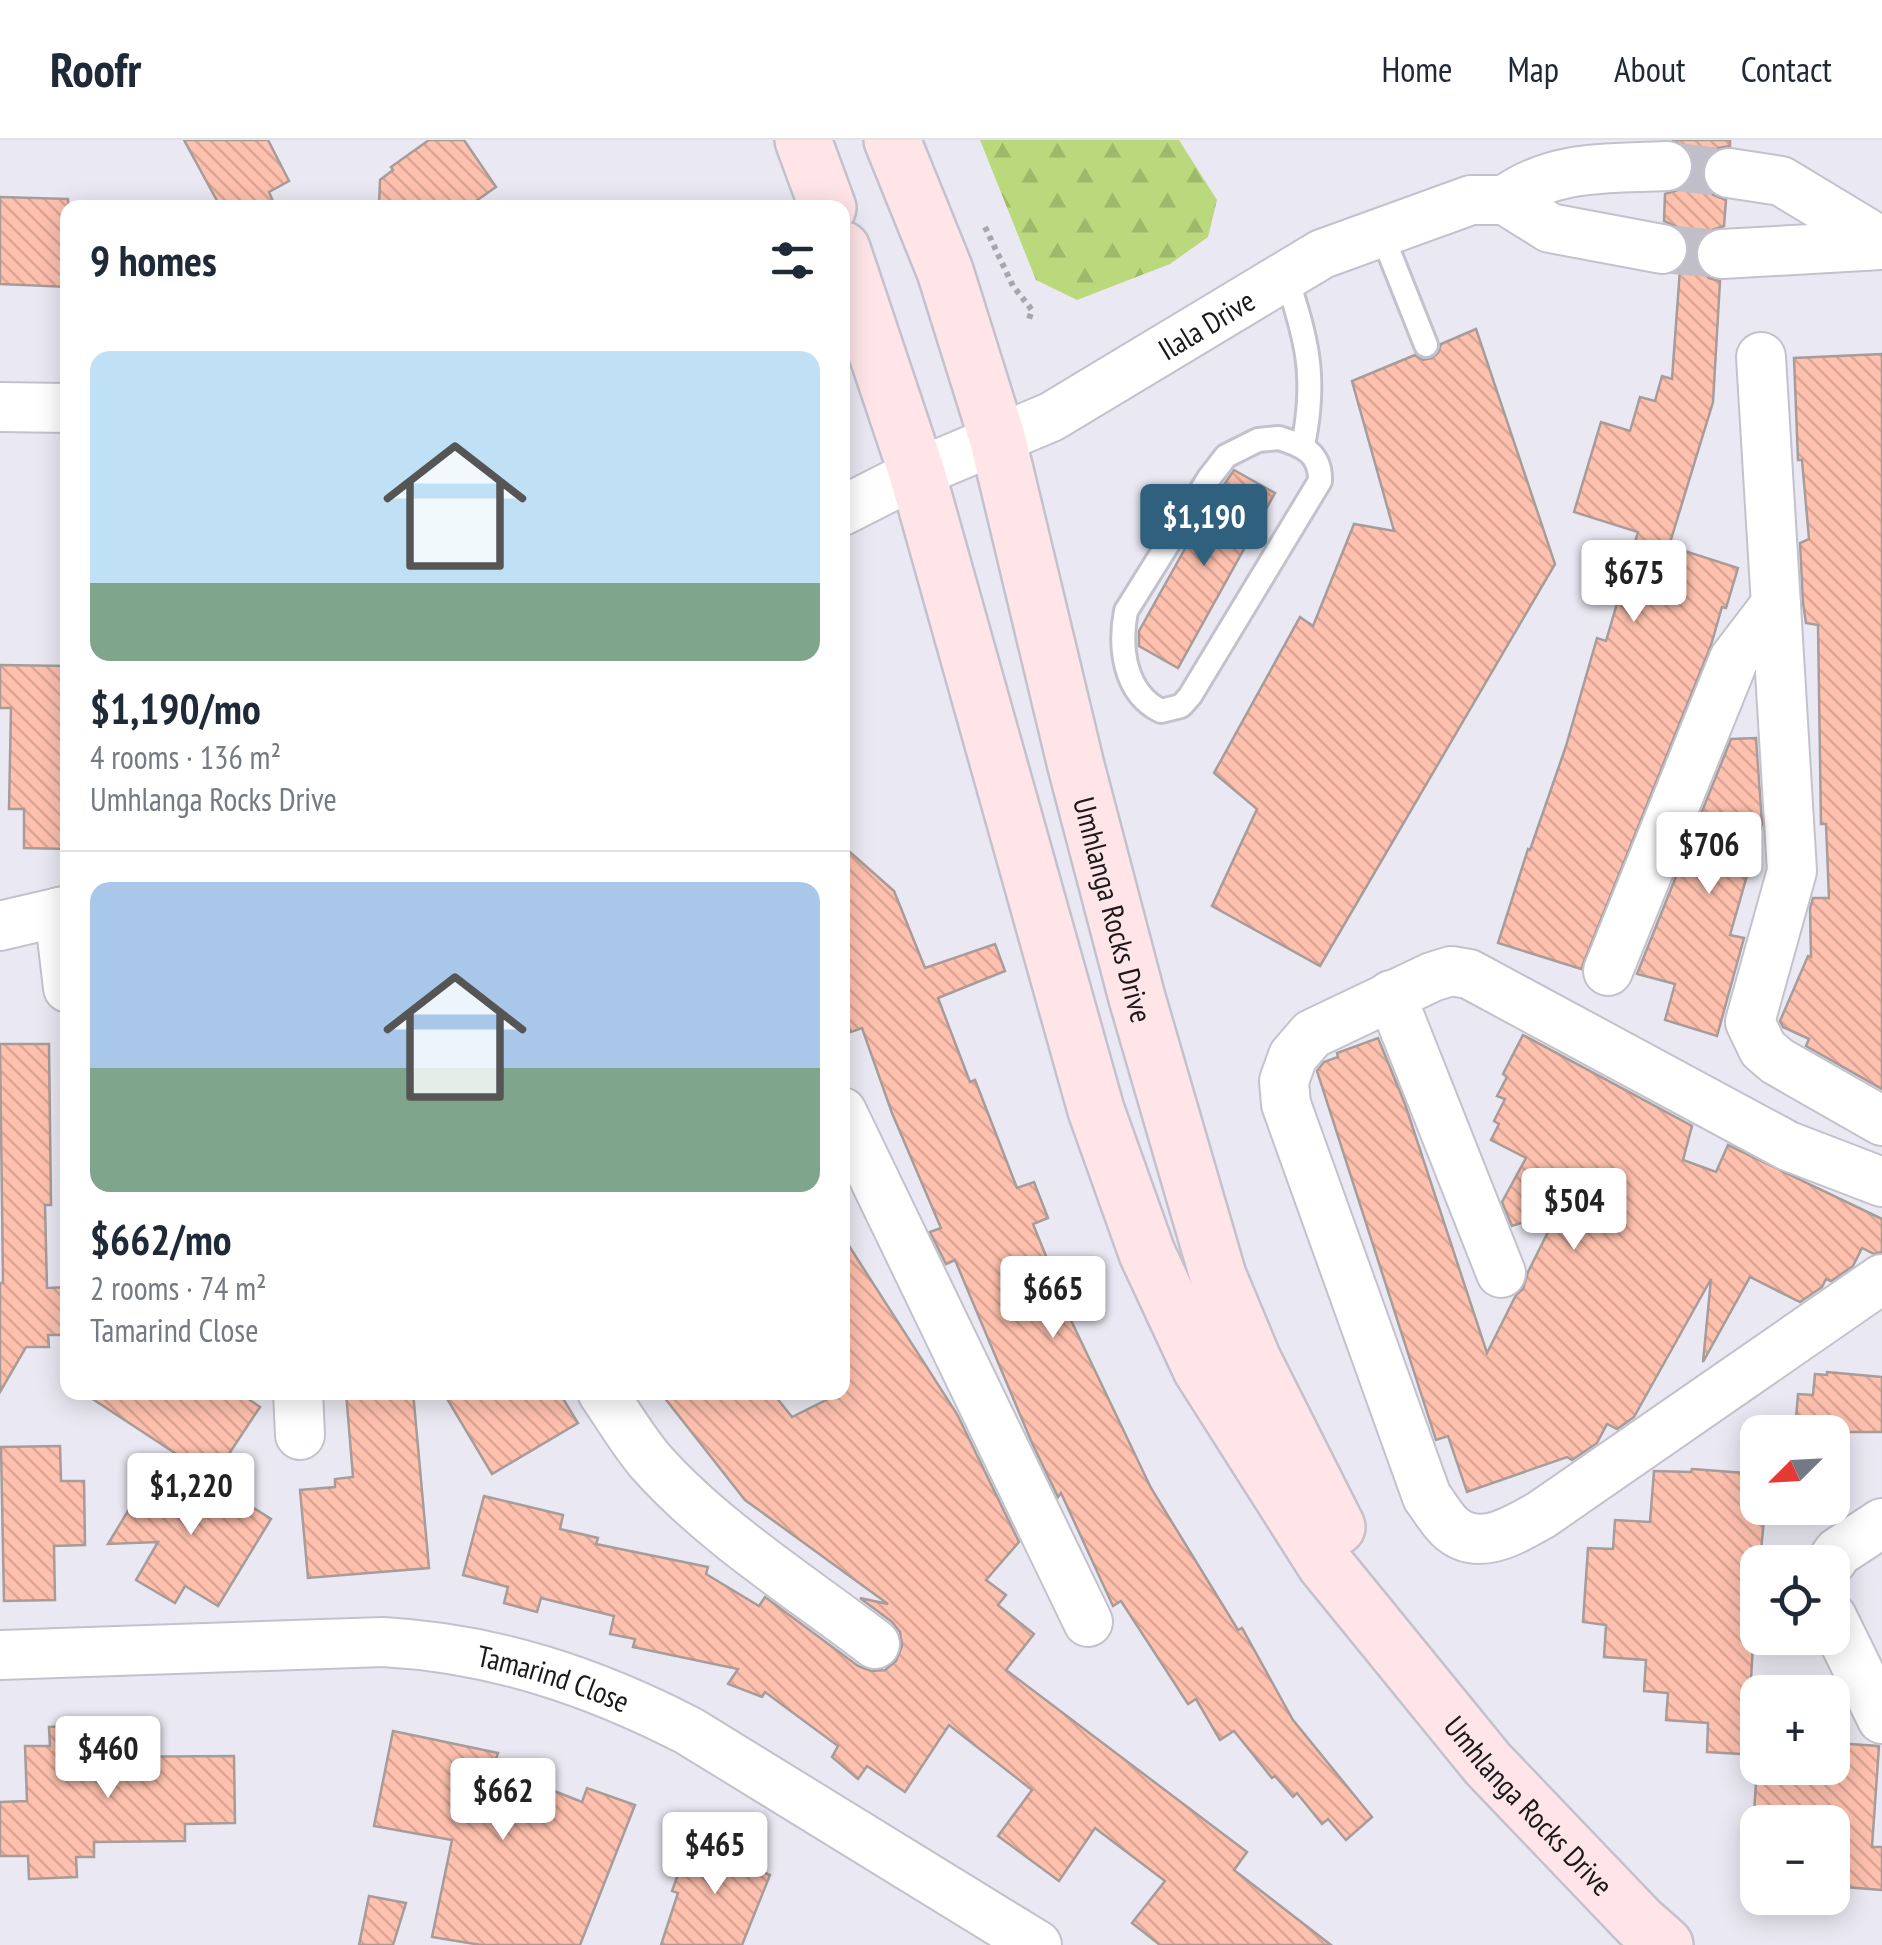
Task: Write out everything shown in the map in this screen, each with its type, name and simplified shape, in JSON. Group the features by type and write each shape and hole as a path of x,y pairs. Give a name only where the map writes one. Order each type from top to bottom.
{"main road":[{"path":"803,140 825,200"},
{"name":"Umhlanga Rocks Drive","path":"892,140 945,270 998,437 1126,959 1218,1276 1253,1360 1402,1654"},
{"name":"Umhlanga Rocks Drive","path":"850,274 917,472 1096,1110 1147,1253 1201,1369 1325,1564 1488,1764 1627,1910 1666,1945"}],"street":[{"name":"Ilala Drive","path":"850,507 917,472 1051,417 1322,254 1471,200 1505,200 1537,180 1559,172 1667,166"},
{"path":"1728,173 1781,181 1882,243"},
{"path":"1505,200 1550,228 1662,249"},
{"path":"1722,254 1882,243"},
{"path":"1761,357 1792,871 1750,1022 1763,1049 1777,1061 1882,1121"},
{"path":"0,407 60,408"},
{"path":"1608,972 1734,659 1776,604"},
{"path":"0,926 60,912"},
{"path":"1882,1182 1788,1146 1469,974 1451,972 1391,995 1312,1034 1293,1056 1284,1081 1286,1104 1427,1497 1451,1529 1473,1540 1496,1537 1541,1515 1882,1279"},
{"path":"1391,995 1501,1273"},
{"path":"850,1129 1088,1622"},
{"path":"608,1400 649,1460 704,1514 875,1644"},
{"path":"1849,1545 1882,1523"},
{"name":"Tamarind Close","path":"0,1654 383,1642 434,1644 489,1655 631,1701 689,1731 1037,1945"},
{"path":"1850,1654 1882,1719"}],"lane":[{"path":"1381,232 1426,345"},
{"path":"1286,276 1308,344 1309,416 1303,445 1320,467 1320,481 1190,696 1171,710 1161,711 1146,704 1135,689 1124,656 1122,633 1126,611 1226,456 1258,440 1279,438 1303,445"}],"path":[{"path":"982,221 1014,286 1032,310 1028,322"}],"green space":[{"path":"980,140 1179,140 1217,200 1208,237 1170,264 1077,300 1036,280"}],"building":[{"path":"184,140 268,140 289,181 269,192 272,200 217,200"},
{"path":"429,140 464,140 496,187 477,200 379,200 380,180 393,170 391,167"},
{"path":"1673,140 1730,140 1730,146 1708,155 1702,170 1703,182 1711,194 1726,200 1724,226 1706,232 1697,243 1695,255 1700,270 1720,281 1713,402 1669,546 1738,568 1726,608 1722,607 1711,645 1581,969 1498,943 1566,746 1597,638 1606,641 1638,532 1574,512 1601,422 1630,431 1640,397 1655,401 1662,376 1672,379 1680,269 1689,253 1681,229 1664,221 1665,194 1682,189 1692,178 1694,166 1690,151"},
{"path":"0,197 68,199 60,200 60,287 0,284"},
{"path":"1476,329 1555,564 1320,966 1212,906 1257,809 1214,773 1300,617 1313,626 1354,524 1394,531 1352,381 1415,355 1423,360 1432,358 1441,344"},
{"path":"1882,354 1882,1089 1806,1046 1809,1039 1783,1027 1780,1021 1808,956 1811,957 1813,898 1829,898 1826,824 1821,824 1818,625 1806,623 1803,603 1800,543 1809,539 1802,460 1798,460 1794,358"},
{"path":"1234,470 1275,493 1178,668 1139,646 1139,631 1205,513"},
{"path":"0,665 60,666 60,849 24,848 24,809 9,809 11,708 0,708"},
{"path":"1756,738 1762,823 1730,935 1744,938 1717,1036 1665,1020 1675,984 1637,974 1731,739"},
{"path":"850,852 894,891 925,968 995,944 1005,971 938,998 970,1082 975,1080 1017,1188 1034,1182 1048,1218 1033,1224 1050,1266 1046,1268 1151,1488 1238,1630 1242,1628 1293,1720 1372,1817 1346,1840 1328,1819 1322,1824 1297,1793 1293,1797 1275,1776 1272,1778 1234,1731 1220,1740 1196,1699 1188,1704 1121,1601 1113,1606 1061,1493 1058,1497 1032,1443 955,1260 946,1264 930,1232 941,1228 892,1113 862,1028 851,1032"},
{"path":"1523,1035 1692,1126 1683,1160 1716,1172 1728,1145 1882,1219 1882,1252 1874,1254 1862,1248 1853,1266 1831,1281 1826,1279 1822,1287 1800,1302 1750,1277 1703,1362 1711,1279 1634,1417 1617,1429 1607,1424 1597,1443 1572,1460 1567,1457 1467,1492 1448,1436 1436,1440 1317,1071 1324,1062 1338,1057 1337,1053 1378,1038 1405,1104 1487,1353 1516,1295 1523,1289 1559,1210 1512,1226 1502,1202 1526,1158 1491,1140 1499,1124 1494,1121 1505,1099 1497,1096 1507,1077 1503,1074"},
{"path":"0,1044 49,1044 51,1205 45,1205 47,1288 60,1287 60,1335 48,1335 49,1347 26,1347 0,1392"},
{"path":"850,1247 957,1414 1019,1542 986,1580 1006,1595 998,1605 1034,1634 1006,1670 1247,1852 1234,1870 1331,1945 1160,1945 1132,1923 1165,1881 1095,1828 1059,1881 998,1836 1032,1790 949,1725 905,1792 867,1766 858,1779 832,1757 838,1746 765,1692 762,1697 728,1684 738,1669 633,1647 635,1639 610,1634 614,1616 541,1598 537,1612 504,1603 508,1587 463,1575 484,1496 563,1515 560,1529 598,1538 596,1544 708,1567 706,1574 759,1606 765,1597 858,1666 871,1671 885,1670 896,1661 902,1646 900,1632 860,1598 888,1604 745,1500 666,1400 778,1400 792,1417 826,1400 850,1400"},
{"path":"1815,1374 1882,1377 1882,1432 1850,1432 1850,1415 1796,1415 1798,1394 1813,1395"},
{"path":"94,1400 250,1400 260,1407 213,1478"},
{"path":"347,1400 414,1400 429,1568 308,1578 300,1490 335,1487 335,1479 353,1477"},
{"path":"448,1400 564,1400 578,1423 492,1474"},
{"path":"60,1446 61,1481 84,1481 85,1545 54,1546 55,1600 4,1601 1,1447"},
{"path":"1692,1469 1740,1473 1740,1525 1763,1525 1762,1545 1740,1545 1740,1655 1752,1655 1751,1675 1740,1675 1740,1754 1707,1752 1708,1723 1666,1720 1668,1693 1644,1691 1646,1660 1604,1657 1606,1625 1583,1622 1588,1548 1613,1549 1615,1520 1650,1522 1654,1471"},
{"path":"212,1480 200,1499 235,1496 271,1519 218,1606 185,1586 175,1603 136,1580 158,1542 108,1544 146,1481"},
{"path":"89,1725 91,1757 234,1756 235,1823 185,1824 185,1841 94,1842 94,1857 76,1857 77,1877 29,1879 28,1856 0,1856 0,1802 27,1801 25,1746 50,1746 49,1727"},
{"path":"393,1731 498,1753 495,1762 511,1767 509,1773 582,1802 587,1788 635,1805 580,1945 481,1945 432,1937 452,1840 374,1826"},
{"path":"1850,1744 1879,1746 1872,1847 1882,1847 1882,1890 1850,1887 1850,1805 1755,1805 1756,1785 1850,1785"},
{"path":"718,1840 751,1854 747,1865 770,1875 742,1945 661,1945 678,1893 672,1891 689,1844 712,1851"},
{"path":"369,1896 406,1903 393,1945 359,1945"}],"tunnel":[{"path":"1667,166 1729,173"},
{"path":"1662,249 1722,254"}]}
